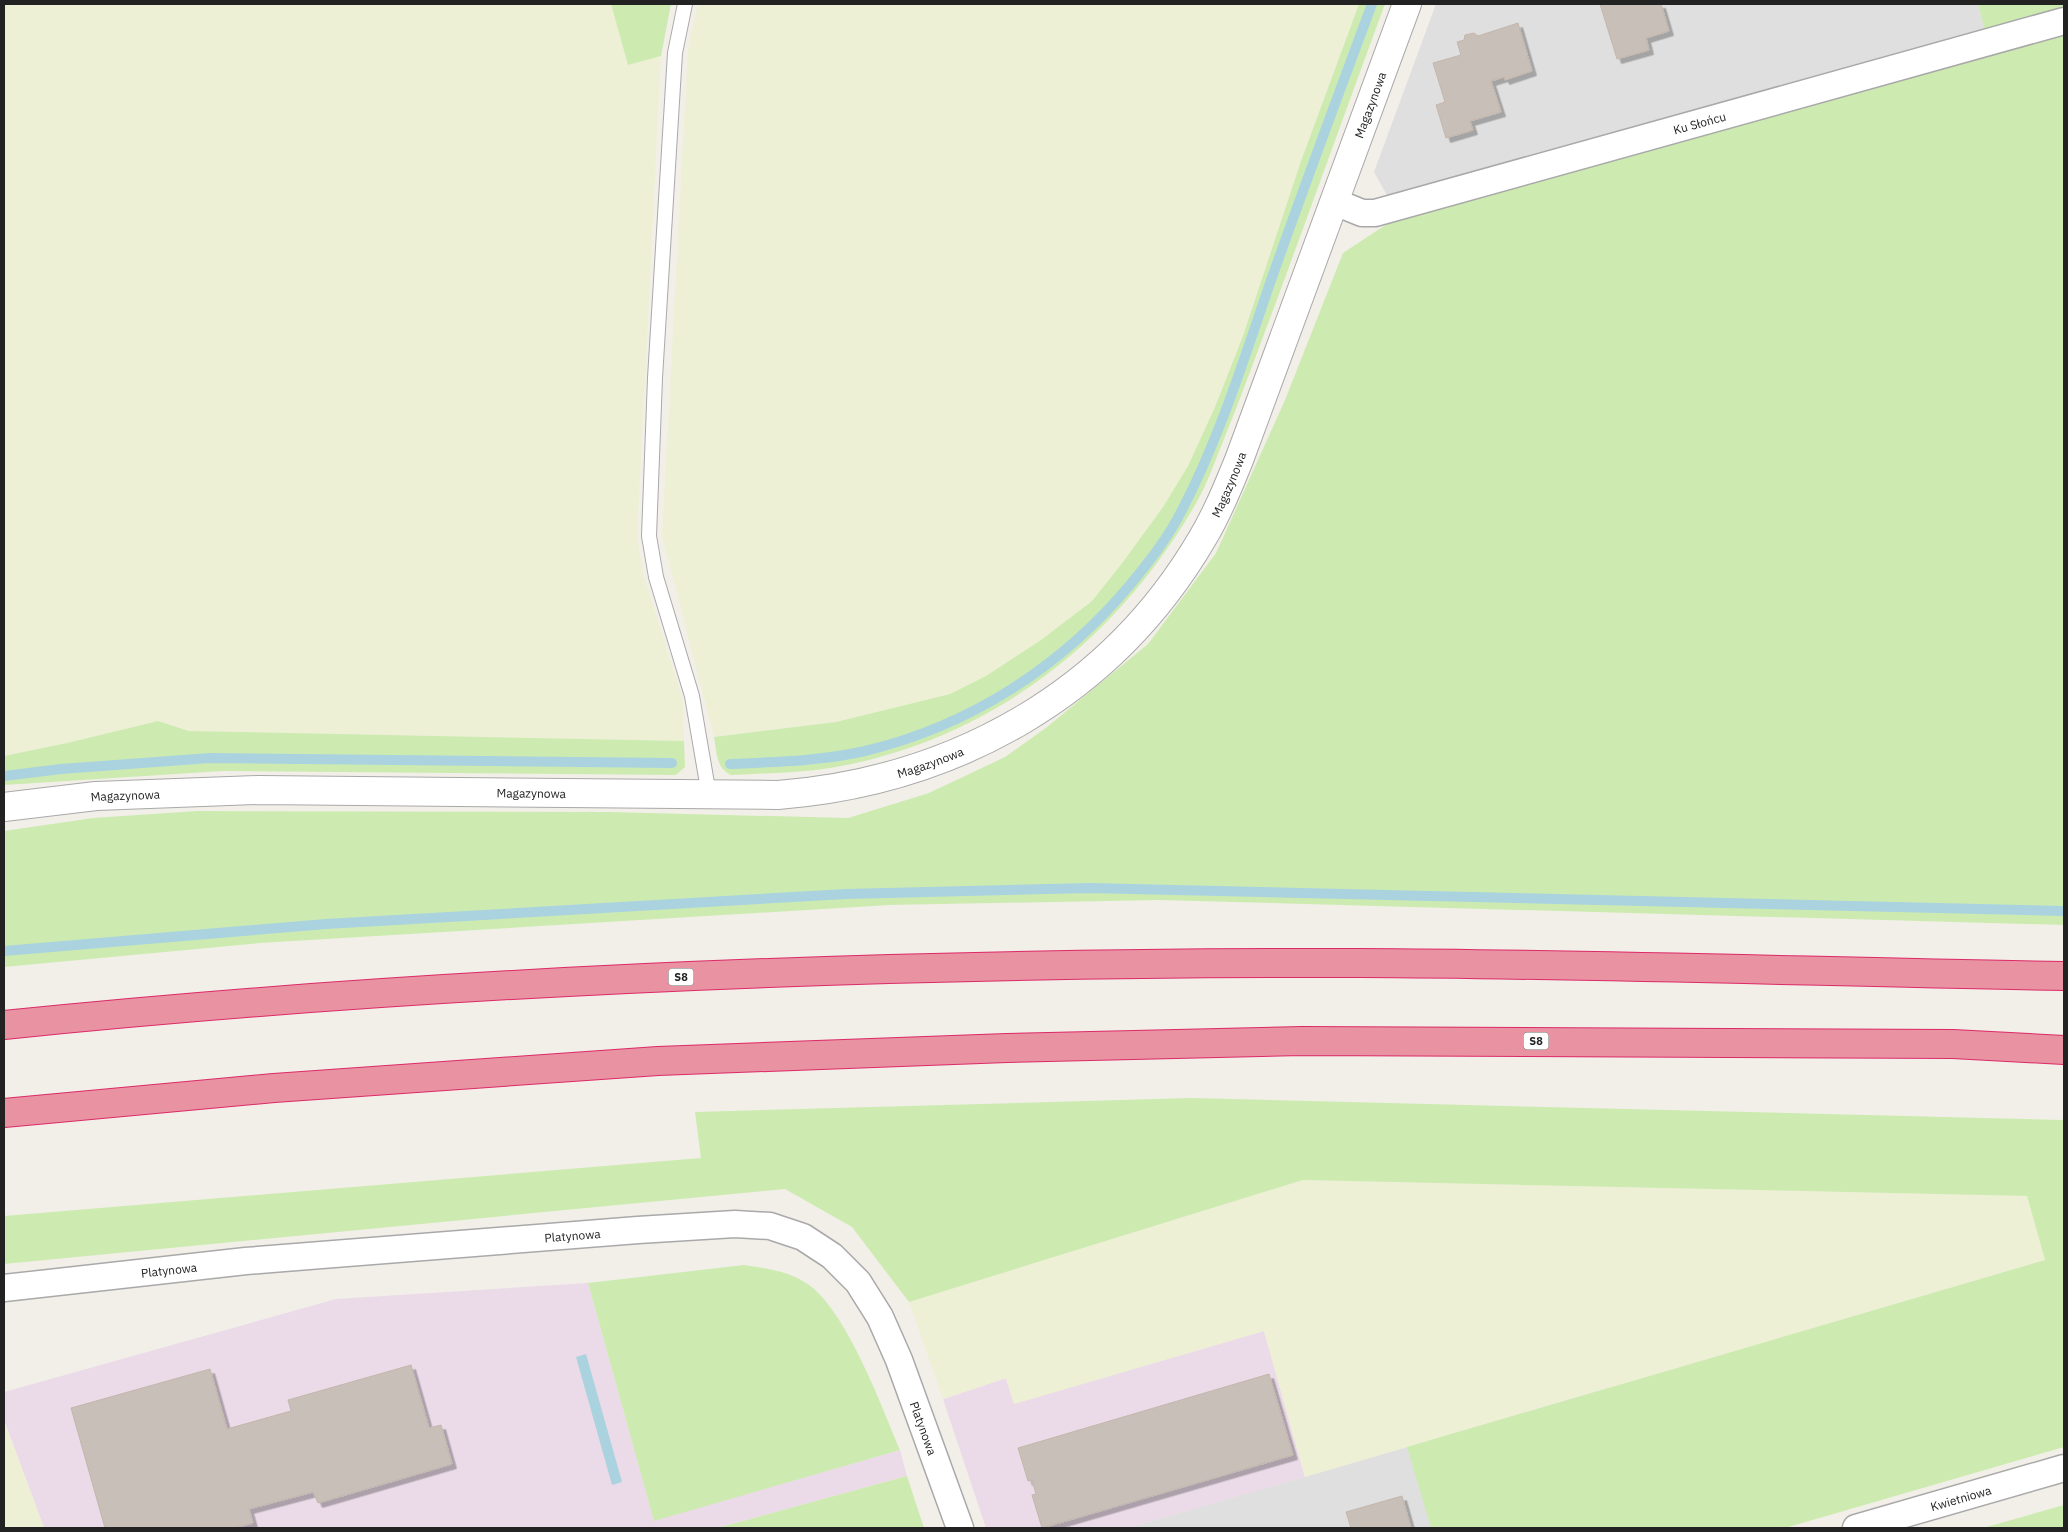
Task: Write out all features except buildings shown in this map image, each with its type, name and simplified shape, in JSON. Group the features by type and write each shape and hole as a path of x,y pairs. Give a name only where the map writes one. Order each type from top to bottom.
{"highway":[{"name":"S8","path":"4,1025 191,1006 568,980 1024,966 1360,963 2064,976"},
{"name":"S8","path":"4,1113 274,1088 648,1062 1007,1048 1341,1041 1944,1044 2064,1050"}],"street":[{"name":"Magazynowa","path":"4,807 96,796 258,790 709,795 812,793 887,778 932,764 974,746 1042,709 1098,666 1126,640 1156,607 1179,574 1221,504 1408,4"},
{"name":"Ku Słońcu","path":"1335,202 1362,213 1375,213 2064,21"},
{"name":"Platynowa","path":"4,1288 265,1259 638,1230 735,1224 770,1226 810,1242 832,1256 858,1282 880,1317 899,1360 960,1528"},
{"name":"Kwietniowa","path":"1856,1528 2064,1468"}],"lane":[{"path":"685,4 675,53 655,378 649,536 656,577 692,696 709,795"}],"shaded area":[{"path":"1436,4 1978,4 1985,31 1388,197 1374,172"},
{"path":"588,1283 654,1520 900,1450 907,1476 717,1528 44,1528 4,1420 4,1392 336,1299"},
{"path":"1264,1331 1305,1477 1127,1528 986,1528 943,1399 1006,1378 1014,1403"},
{"path":"1610,1387 1652,1528 1127,1528 1407,1447"}],"green space":[{"path":"4,4 611,4 628,65 661,56 637,538 644,576 683,701 684,741 189,731 158,721 4,756"},
{"path":"611,4 671,4 661,56 628,65"},
{"path":"698,4 1359,4 1301,161 1243,336 1215,407 1188,466 1163,507 1092,601 1041,640 986,676 950,694 836,722 714,737 662,536 688,48"},
{"path":"1359,4 1385,4 1237,406 1207,481 1195,505 1164,554 1128,599 1088,640 1045,676 998,707 947,733 893,753 836,767 797,772 731,775 726,772 718,759 714,737 836,722 950,694 986,676 1041,640 1092,601 1163,507 1188,466 1215,407 1243,336 1301,161"},
{"path":"1978,4 2064,4 2064,9 1985,31"},
{"path":"2064,32 2064,925 1159,900 890,905 260,943 4,967 4,831 93,818 197,811 610,812 848,818 929,793 1005,757 1047,727 1148,644 1216,553 1285,400 1343,253 1390,222"},
{"path":"158,721 189,731 684,741 685,767 676,775 223,771 4,785 4,756"},
{"path":"1191,1098 2064,1120 2064,1447 1785,1528 1431,1528 1407,1447 2045,1260 2027,1196 1303,1180 909,1302 852,1227 785,1189 4,1264 4,1216 701,1158 695,1112"},
{"path":"1303,1180 2027,1196 2045,1260 1305,1477 1264,1331 1014,1404 1006,1378 943,1399 909,1302"},
{"path":"744,1265 760,1267 792,1276 806,1283 820,1295 835,1313 861,1359 900,1450 654,1521 588,1283"},
{"path":"4,1420 44,1528 4,1528"},
{"path":"907,1476 924,1528 717,1528"},
{"path":"2064,1505 2064,1528 1983,1528"}],"water":[{"path":"586,1354 622,1482 612,1485 576,1357"}],"waterway":[{"path":"730,764 832,757 865,751 903,740 940,726 1010,690 1043,668 1102,616 1129,586 1171,530 1208,456 1230,400 1294,216 1372,4"},
{"path":"4,776 61,769 210,758 672,763"},
{"path":"4,951 326,924 846,894 1089,888 2064,911"}]}
